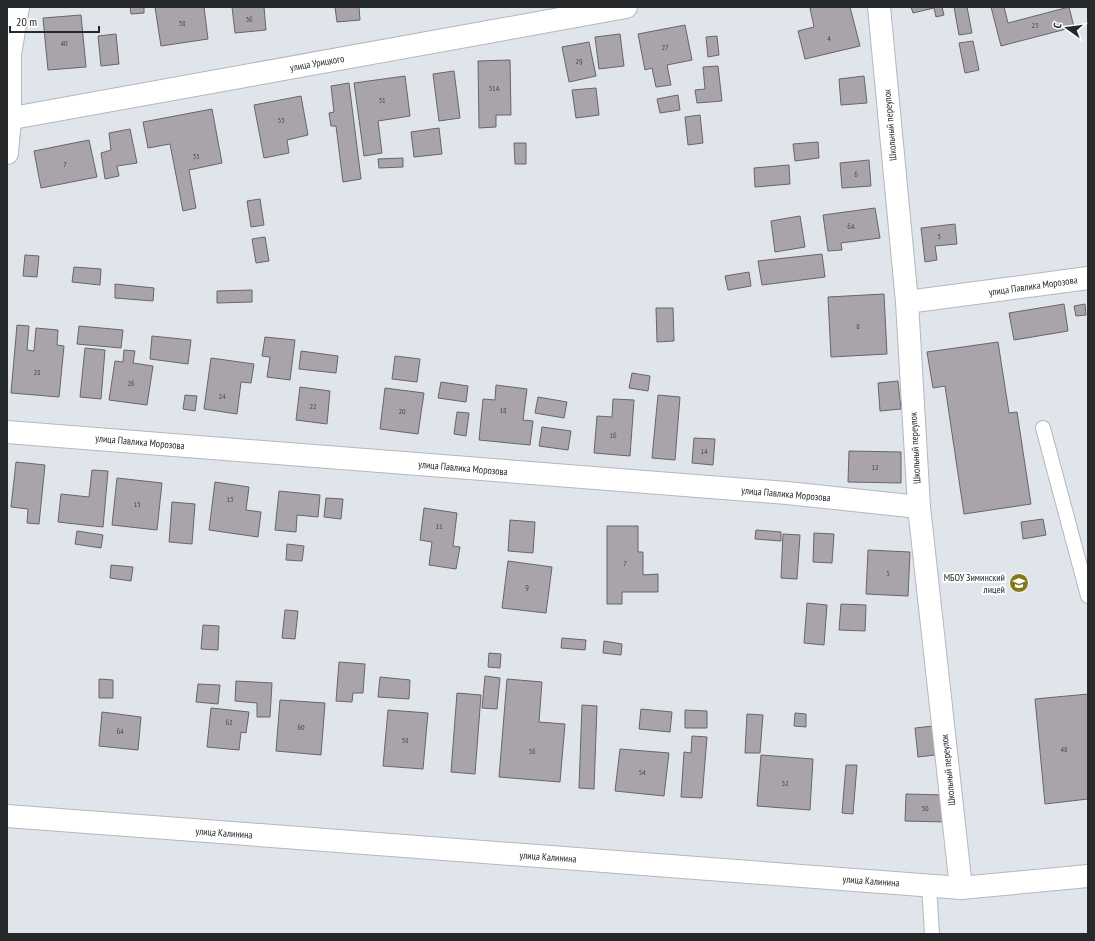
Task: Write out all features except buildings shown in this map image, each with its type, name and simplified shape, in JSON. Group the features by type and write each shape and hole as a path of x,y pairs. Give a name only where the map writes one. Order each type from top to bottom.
{"street":[{"path":"7,153 10,54 18,7"},
{"name":"улица Урицкого","path":"9,118 626,7"},
{"name":"Школьный переулок","path":"879,7 906,302 919,506 961,888"},
{"name":"улица Павлика Морозова","path":"906,302 1088,278"},
{"name":"улица Павлика Морозова","path":"7,432 787,493 919,506"},
{"name":"улица Калинина","path":"7,816 961,888 1088,876"}],"lane":[{"path":"1043,428 1088,596"},
{"path":"930,886 932,934"}],"place":[{"name":"МБОУ Зиминский лицей","path":"1019,583"}]}
